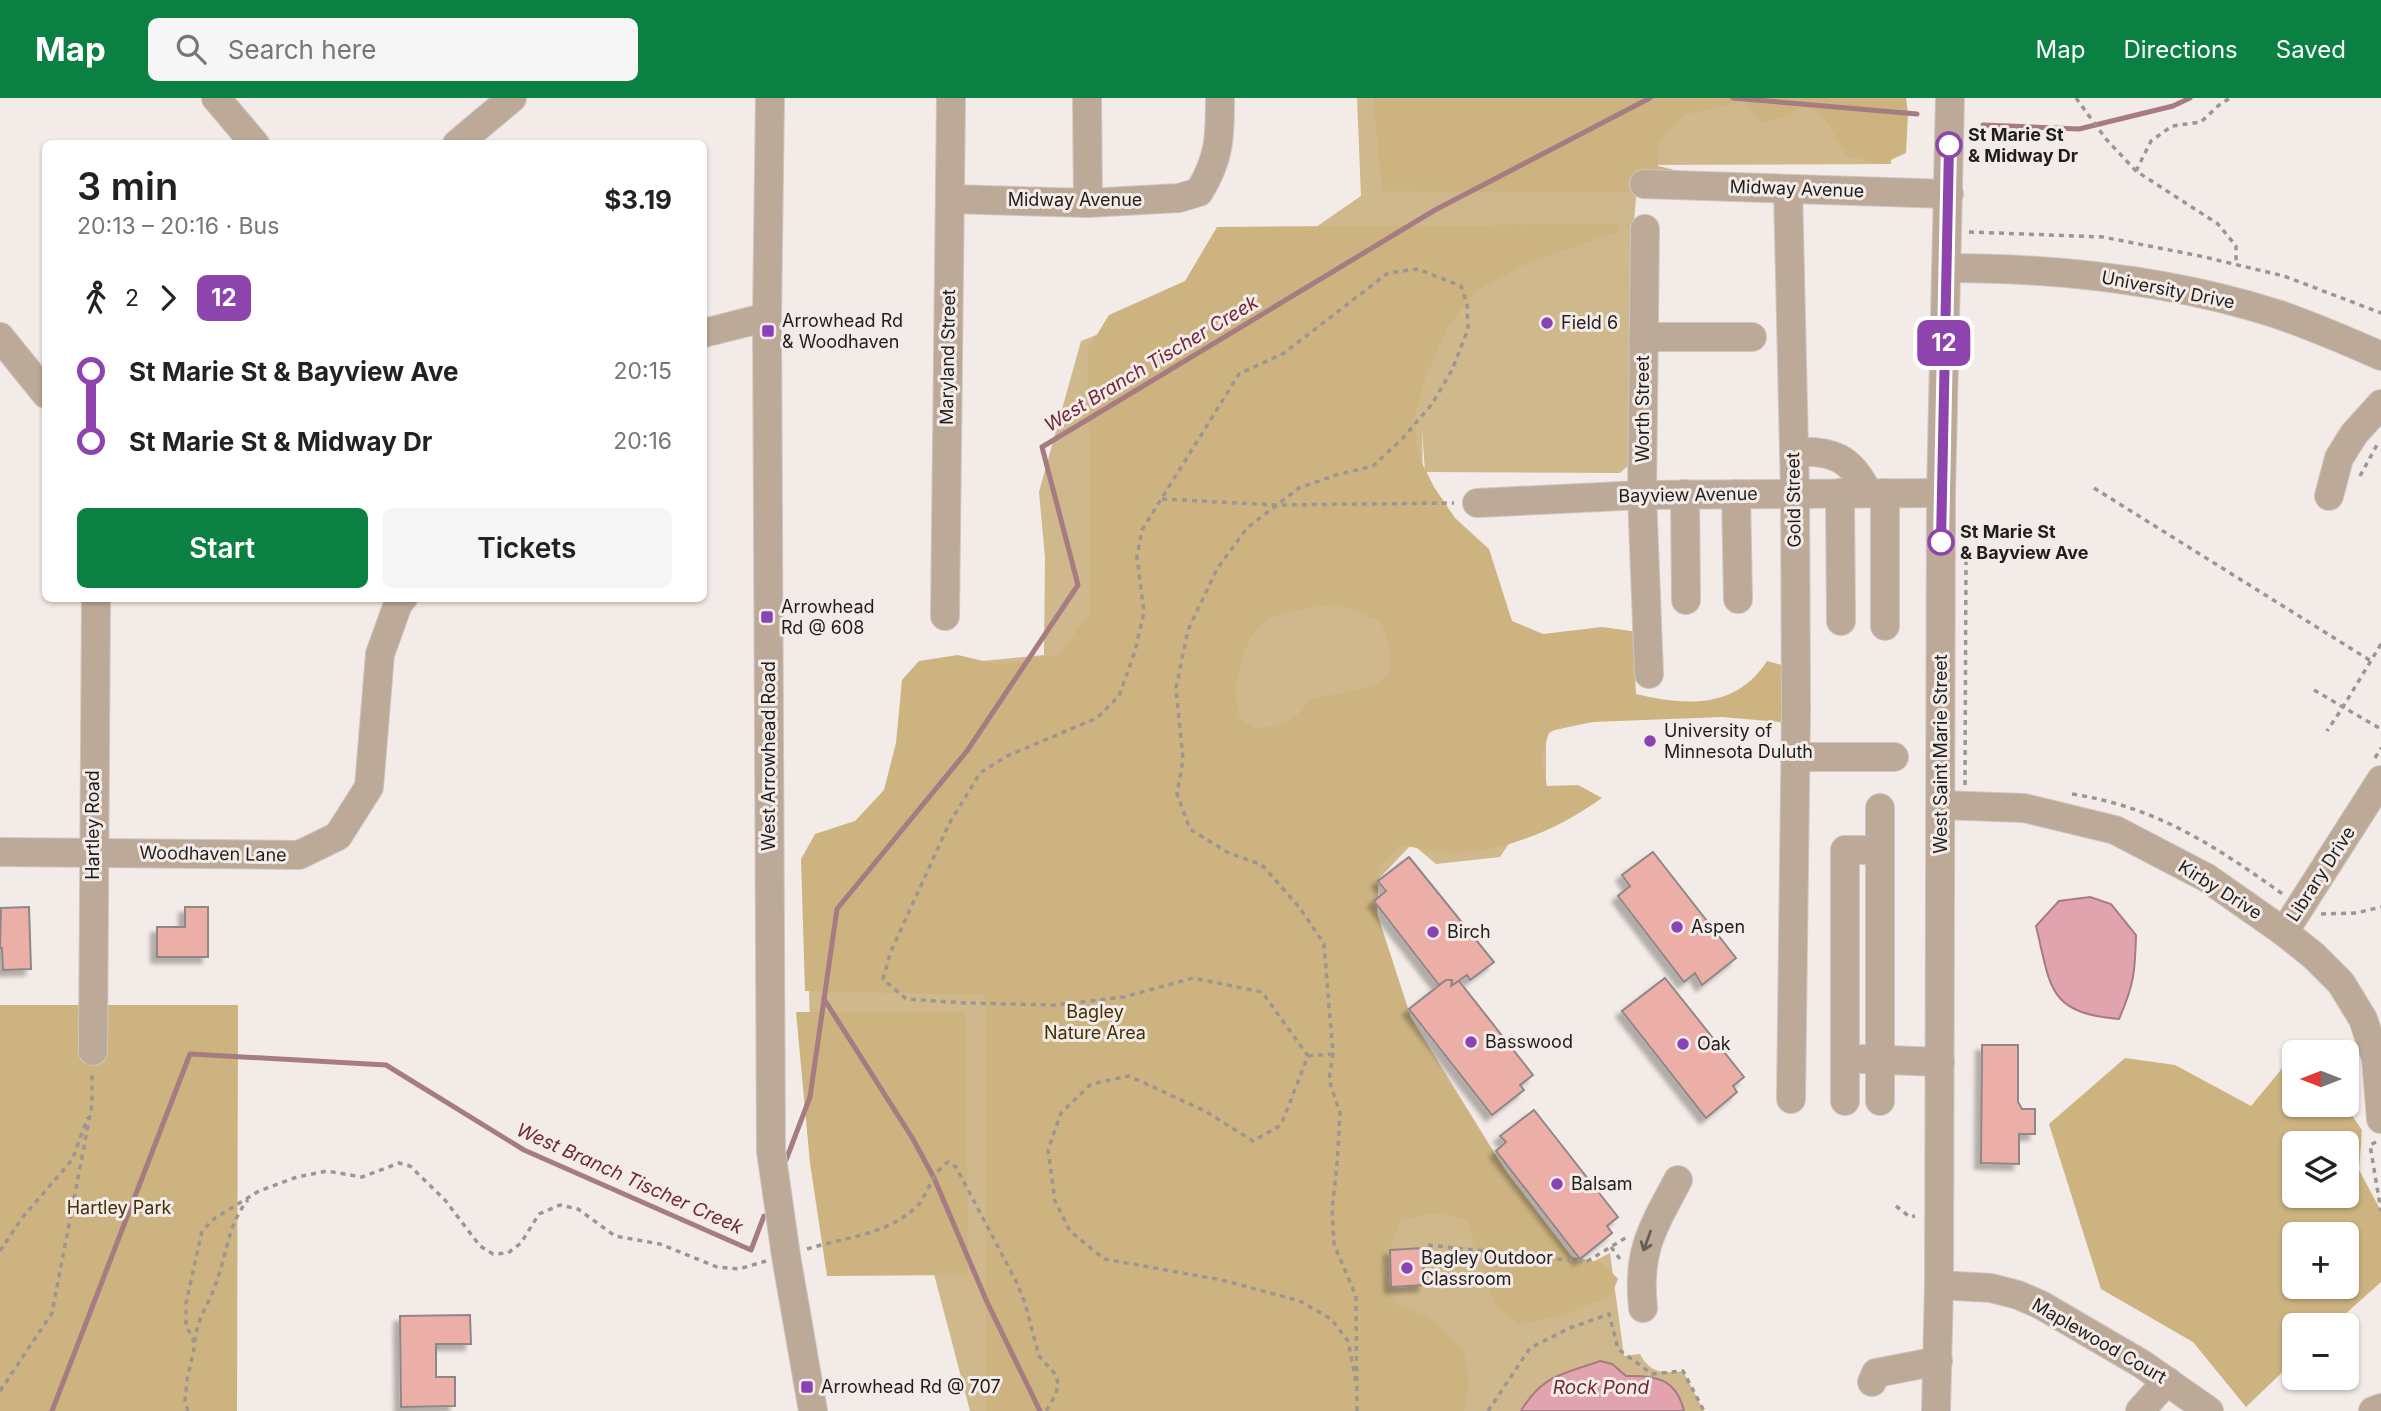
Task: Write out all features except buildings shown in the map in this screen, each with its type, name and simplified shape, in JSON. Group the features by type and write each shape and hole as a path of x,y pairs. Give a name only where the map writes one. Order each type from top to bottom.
{"street":[{"path":"216,98 252,140"},
{"path":"462,140 513,98"},
{"name":"West Arrowhead Road","path":"770,98 767,317 771,1151 813,1411"},
{"name":"Maryland Street","path":"944,616 951,98"},
{"path":"1087,98 1088,203"},
{"name":"Midway Avenue","path":"950,199 1088,203 1179,198 1199,192 1212,171 1220,138 1220,98"},
{"name":"West Saint Marie Street","path":"1936,1411 1939,1285 1941,493 1950,98"},
{"name":"Midway Avenue","path":"1644,184 1949,194"},
{"name":"Gold Street","path":"1788,189 1794,452 1796,757 1791,1099"},
{"name":"Worth Street","path":"1645,229 1642,495 1649,674"},
{"name":"University Drive","path":"1946,268 2082,273 2146,282 2278,314 2381,356"},
{"path":"707,332 767,317"},
{"path":"0,337 42,389"},
{"path":"1643,337 1752,337"},
{"path":"1794,452 1831,453 1844,461 1877,493 1885,625"},
{"path":"1840,493 1841,621"},
{"name":"Bayview Avenue","path":"1477,503 1685,494 1941,493"},
{"path":"1685,494 1686,600"},
{"path":"1736,494 1738,599"},
{"name":"Hartley Road","path":"93,1051 96,602"},
{"name":"Woodhaven Lane","path":"0,852 299,855 338,836 369,787 380,654 400,602"},
{"path":"1796,757 1894,757"},
{"name":"Library Drive","path":"2284,932 2381,780"},
{"name":"Kirby Drive","path":"1941,805 2024,808 2115,830 2207,878 2284,932 2314,956 2341,983 2363,1019 2378,1059 2381,1119"},
{"path":"1880,808 1880,1101"},
{"path":"1845,1101 1845,850 1880,850"},
{"path":"1845,1059 1940,1062"},
{"path":"1631,1310 1640,1286 1643,1253 1649,1235 1678,1180"},
{"name":"Maplewood Court","path":"1939,1285 1991,1288 2018,1294 2074,1324 2167,1381 2209,1411"},
{"path":"1872,1382 1876,1373 1938,1361"},
{"path":"2140,1411 2167,1381"},
{"path":"2373,1411 2381,1408"}],"path":[{"path":"2076,98 2106,139 2136,171 2218,224 2236,246 2236,265"},
{"path":"2136,171 2151,141 2172,126 2201,122 2230,98"},
{"path":"1967,232 2104,237 2284,276 2381,313"},
{"path":"1308,1056 1262,992 1193,978 1124,997 1055,1005 906,999 883,979 891,951 949,824 980,773 1007,757 1097,718 1119,696 1135,651 1144,612 1137,557 1142,530 1239,374 1284,353 1388,273 1418,269 1461,286 1467,304 1468,329 1452,370 1432,404 1402,439 1373,466 1299,488 1247,528 1217,569 1188,630 1176,688 1183,759 1177,793 1190,829 1227,852 1262,865 1300,908 1324,944 1333,1054 1329,1080 1340,1113 1332,1209 1334,1244 1356,1296 1357,1411"},
{"path":"2363,470 2381,438"},
{"path":"2094,488 2110,495 2148,522 2371,661"},
{"path":"1162,499 1276,505 1477,503"},
{"path":"2148,522 2152,517"},
{"path":"2188,547 2192,542"},
{"path":"2228,572 2231,566"},
{"path":"2268,597 2271,591"},
{"path":"2306,621 2310,615"},
{"path":"2344,644 2347,638"},
{"path":"2328,731 2381,644"},
{"path":"2314,690 2381,728"},
{"path":"2318,914 2356,913 2381,907"},
{"path":"0,1391 52,1314 92,1105 93,1051"},
{"path":"1308,1056 1333,1054"},
{"path":"1308,1056 1281,1125 1253,1141 1205,1111 1129,1076 1091,1084 1061,1113 1048,1150 1055,1201 1070,1231 1104,1259 1222,1280 1300,1301 1331,1319 1348,1341 1357,1386"},
{"path":"0,1251 22,1218 72,1160 92,1105"},
{"path":"2381,1141 2370,1145 2381,1212"},
{"path":"195,1344 186,1325 186,1303 202,1231 215,1218 251,1197 275,1184 297,1177 327,1171 362,1177 399,1163 410,1166 445,1200 480,1246 493,1254 508,1253 515,1248 539,1214 560,1205 578,1209 615,1236 660,1244 717,1267 739,1269 867,1233 900,1220 916,1208 940,1167 948,1162 956,1167 1016,1281 1025,1303 1039,1356 1056,1375 1056,1394 1046,1411"},
{"path":"188,1411 187,1380 200,1315 214,1289 234,1224 242,1207 251,1197"},
{"path":"1896,1206 1910,1217 1916,1216"},
{"path":"1427,1245 1586,1262 1636,1232"},
{"path":"1488,1411 1530,1348 1570,1328 1609,1314 1631,1310"},
{"path":"1609,1314 1618,1349 1653,1374 1684,1371 1704,1411"}],"green space":[{"name":"Bagley Nature Area","path":"1357,98 1896,98 1891,164 1639,165 1634,221 1632,462 1620,473 1425,472 1422,430 1423,483 1484,645 1611,718 1546,732 1546,787 1500,857 1436,864 1412,844 1368,890 1372,954 1569,1274 1610,1253 1624,1356 1640,1354 1648,1365 1658,1371 1683,1371 1704,1411 970,1411 929,1255 815,1167 805,878 888,818 951,664 1044,655 1045,557 1039,492 1081,341 1239,280 1361,196"},
{"path":"1373,98 1906,98 1906,153 1882,164 1847,156 1827,122 1807,103 1791,115 1761,123 1742,101 1684,115 1659,141 1658,166 1774,194 1382,191"},
{"name":"Bagley Nature Area","path":"1616,224 1619,231 1527,263 1477,290 1449,325 1426,376 1415,416 1417,453 1434,487 1455,518 1489,549 1512,621 1543,634 1602,627 1638,632 1636,694 1674,701 1709,700 1741,688 1755,677 1767,661 1782,665 1786,734 1780,722 1722,717 1566,723 1549,733 1541,758 1547,786 1578,785 1602,798 1554,827 1519,841 1483,850 1457,852 1399,845 1379,868 1377,913 1415,1030 1506,1171 1572,1257 1603,1263 1618,1279 1611,1296 1560,1316 1518,1324 1494,1303 1467,1220 1435,1213 1401,1220 1382,1267 1394,1304 1429,1317 1464,1351 1469,1384 1464,1411 987,1411 985,995 805,991 801,859 815,834 855,821 884,790 896,743 902,680 919,661 958,655 1000,665 1059,654 1091,612 1088,349 1109,315 1185,281 1217,227","holes":["1337,604 1381,621 1391,658 1386,677 1378,683 1314,699 1296,716 1276,725 1255,729 1239,717 1236,689 1239,668 1248,642 1264,622 1290,611"]},
{"name":"Hartley Park","path":"0,1005 238,1005 237,1411 0,1411"},
{"path":"796,1012 965,1012 968,1275 827,1276 810,1163"},
{"path":"2125,1058 2175,1065 2251,1106 2282,1069 2282,1117 2353,1117 2362,1130 2359,1170 2381,1211 2381,1282 2346,1313 2282,1313 2282,1372 2246,1407 2193,1342 2101,1289 2049,1124"}],"water":[{"path":"2090,897 2111,904 2136,935 2133,978 2119,1019 2078,1011 2065,1003 2056,993 2045,965 2036,926 2059,901"},
{"name":"Rock Pond","path":"1600,1361 1612,1364 1626,1376 1664,1381 1676,1392 1684,1411 1521,1411 1537,1390 1554,1377"}],"waterway":[{"name":"West Branch Tischer Creek","path":"786,1160 810,1097 837,909 967,751 1078,585 1042,447 1435,210 1650,98"},
{"name":"West Branch Tischer Creek","path":"1733,98 1917,114"},
{"name":"West Branch Tischer Creek","path":"1983,125 2079,129 2173,106 2190,98"},
{"path":"824,999 913,1139 934,1178 987,1302 1040,1411"},
{"name":"West Branch Tischer Creek","path":"52,1411 190,1054 386,1065 524,1150 751,1250 764,1216"}],"bus line":[{"name":"12","path":"1941,542 1949,145"}],"place":[{"name":"St Marie St & Midway Dr","path":"1949,145"},
{"name":"Field 6","path":"1547,323"},
{"name":"Arrowhead Rd & Woodhaven","path":"768,331"},
{"name":"St Marie St & Bayview Ave","path":"1941,542"},
{"name":"Arrowhead Rd @ 608","path":"767,617"},
{"name":"University of Minnesota Duluth","path":"1650,741"},
{"name":"Aspen","path":"1677,927"},
{"name":"Birch","path":"1433,932"},
{"name":"Basswood","path":"1471,1042"},
{"name":"Oak","path":"1683,1044"},
{"name":"Balsam","path":"1557,1184"},
{"name":"Bagley Outdoor Classroom","path":"1407,1268"},
{"name":"Arrowhead Rd @ 707","path":"807,1387"}]}
